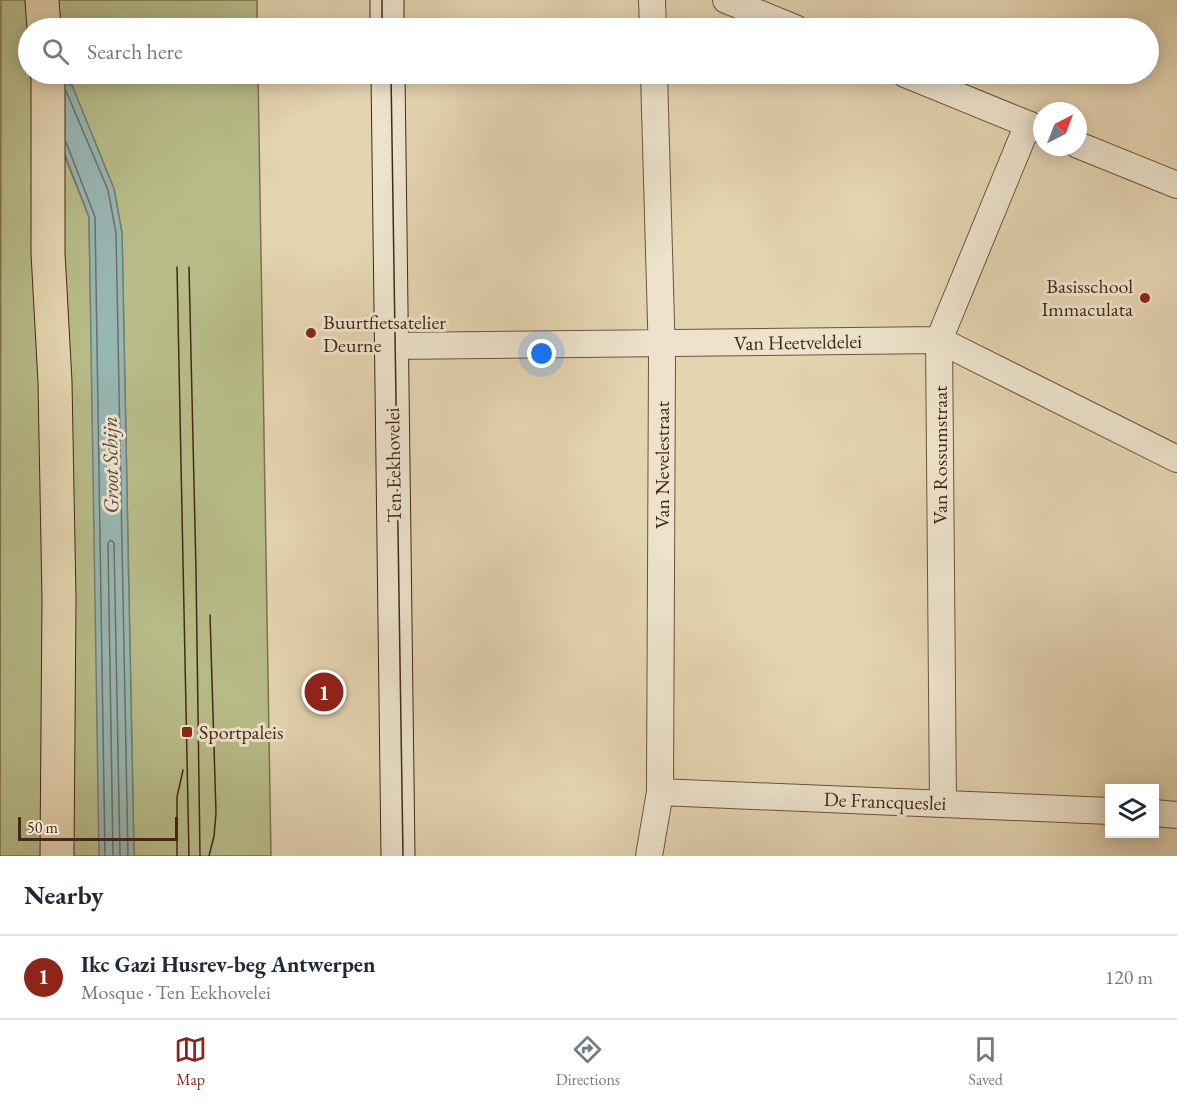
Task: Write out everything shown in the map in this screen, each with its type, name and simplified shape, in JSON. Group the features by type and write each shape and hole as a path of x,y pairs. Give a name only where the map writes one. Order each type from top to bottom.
{"highway":[{"path":"42,0 43,18"},
{"path":"48,84 48,253 55,382 59,598 57,856"}],"street":[{"path":"387,0 387,18"},
{"path":"652,0 653,18"},
{"path":"726,0 770,18"},
{"name":"Ten Eekhovelei","path":"388,84 398,856"},
{"name":"Van Nevelestraat","path":"649,856 660,792 662,343 654,84"},
{"path":"930,84 1033,126"},
{"name":"Van Rossumstraat","path":"943,804 939,340 1033,131"},
{"path":"1087,149 1177,185"},
{"name":"Van Heetveldelei","path":"391,346 939,340 1177,459"},
{"name":"De Francqueslei","path":"660,792 1105,811"},
{"path":"1159,813 1177,815"}],"green space":[{"path":"1,0 257,0 257,18 18,18 18,84 33,84 47,112 89,217 101,856 0,856"},
{"path":"71,84 258,84 271,856 134,856 122,233 114,189"}],"water":[{"name":"Groot Schijn","path":"54,84 72,85 114,189 122,233 134,856 99,856 89,217 40,90"}],"tram line":[{"path":"382,0 382,18"},
{"path":"391,84 403,856"},
{"path":"177,267 189,856"},
{"path":"189,267 200,856"},
{"path":"209,856 216,813 210,615"},
{"path":"177,856 177,797 183,770"}],"place":[{"name":"Basisschool Immaculata","path":"1145,298"},
{"name":"Buurtfietsatelier Deurne","path":"311,333"},
{"name":"Ikc Gazi Husrev-beg Antwerpen","path":"324,692"},
{"name":"Sportpaleis","path":"187,732"}]}
